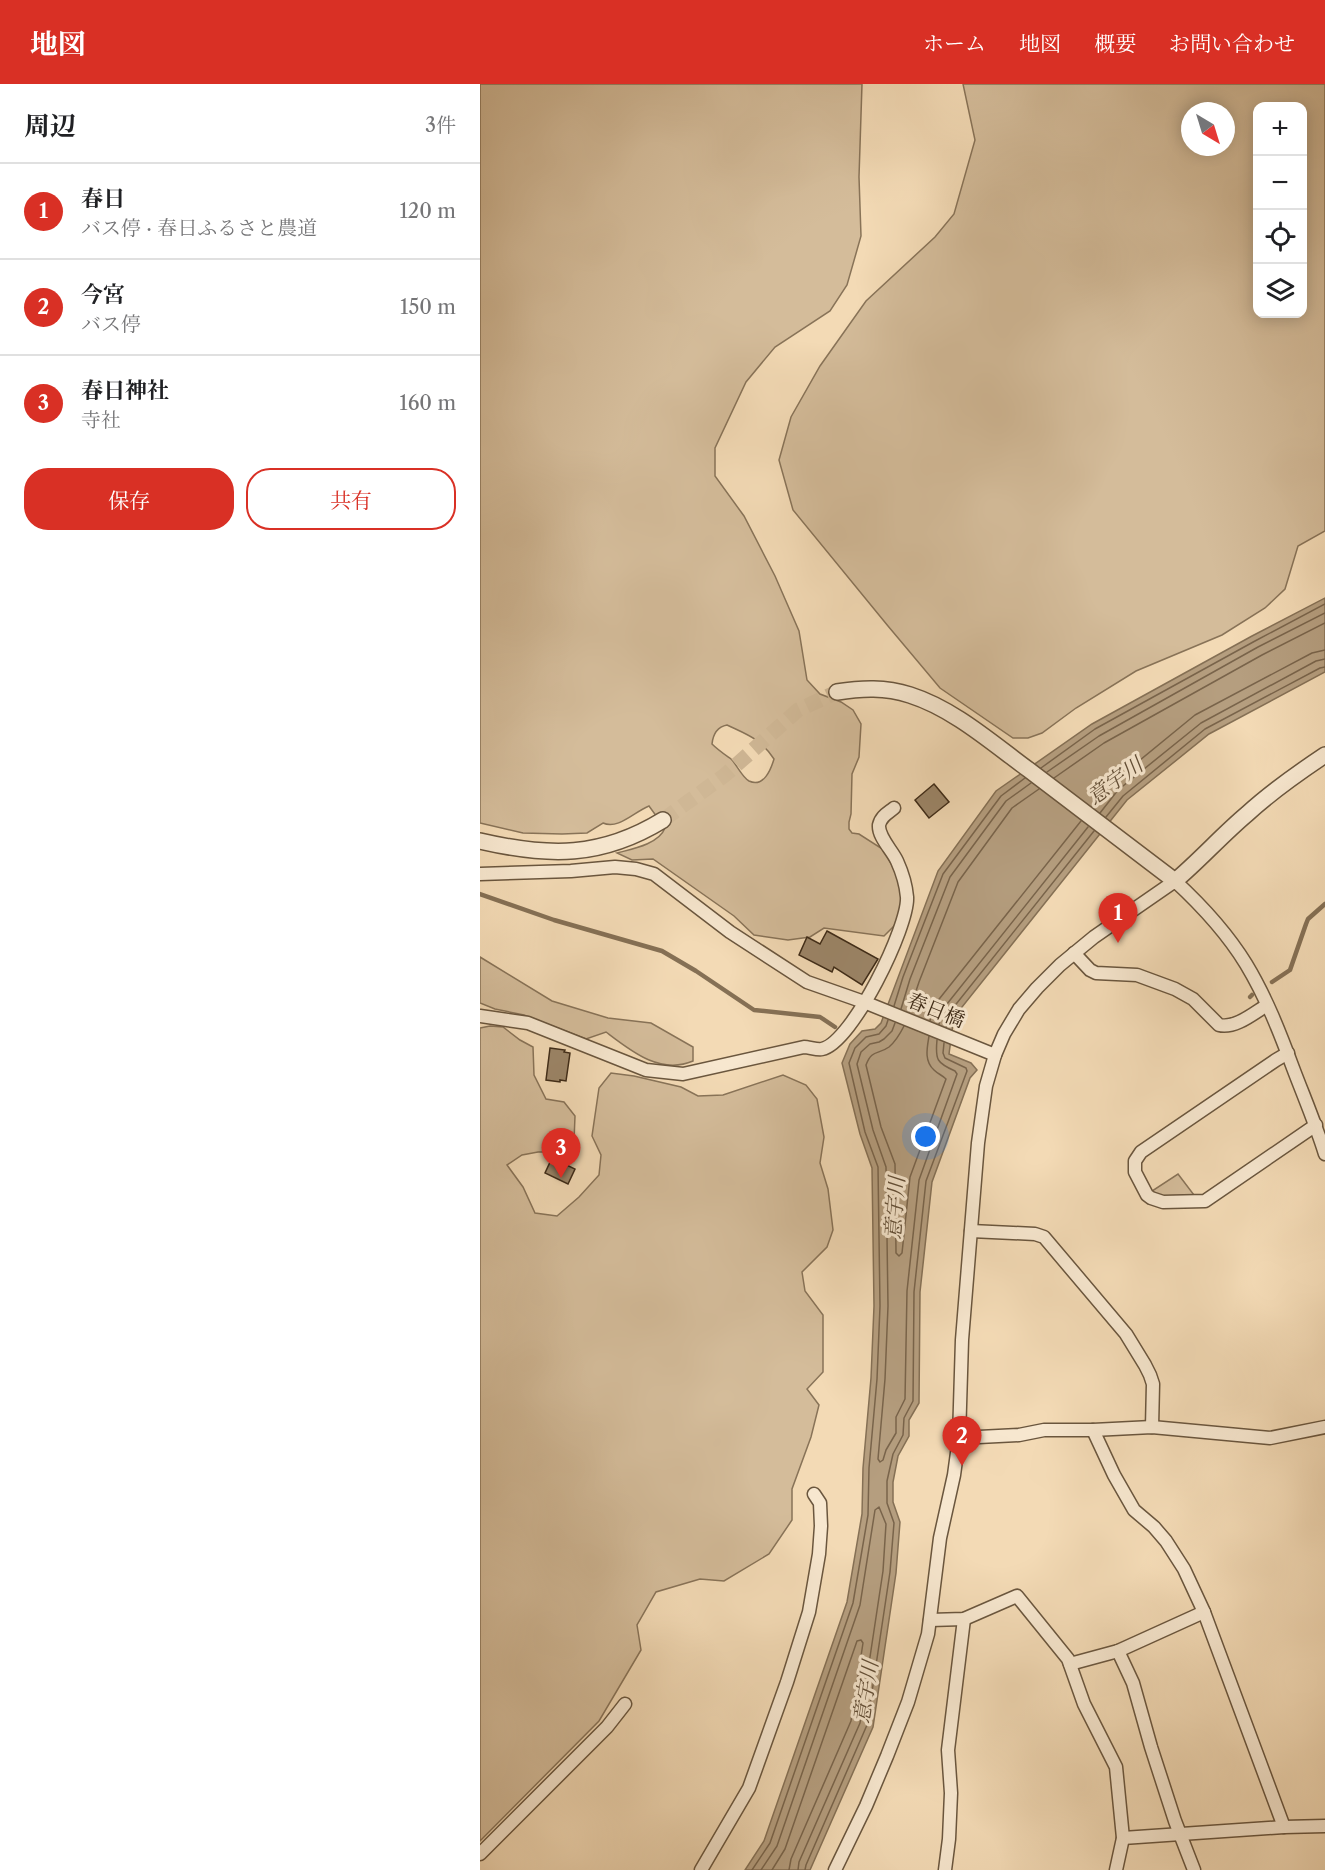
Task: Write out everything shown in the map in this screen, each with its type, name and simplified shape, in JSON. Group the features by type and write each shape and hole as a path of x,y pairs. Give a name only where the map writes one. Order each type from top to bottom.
{"street":[{"path":"837,692 870,688 901,692 947,712 1014,759 1170,877 1201,905 1237,951 1267,1005 1288,1053 1325,1154"},
{"path":"835,1870 866,1806 908,1702 928,1634 940,1538 954,1475 978,1143 991,1053 1019,1009 1037,988 1074,953 1170,877 1198,861 1246,814 1325,755"},
{"path":"480,1016 528,1023 646,1070 683,1074 804,1047 822,1049 833,1042 850,1025 868,1003 905,917 907,898 903,878 879,828 882,817 894,808"},
{"path":"480,841 533,850 578,851 630,837 663,820"},
{"name":"春日橋","path":"480,874 615,867 654,874 730,932 807,982 868,1003 991,1053"},
{"path":"1074,953 1090,970 1096,973 1137,975 1184,993 1219,1025 1232,1025 1267,1005"},
{"path":"1288,1053 1141,1152 1135,1161 1135,1172 1147,1195 1157,1201 1205,1201 1316,1125"},
{"path":"971,1231 1035,1234 1044,1237 1126,1334 1145,1365 1153,1384 1152,1427"},
{"path":"958,1438 1019,1435 1044,1430 1152,1427 1270,1438 1325,1427"},
{"path":"1093,1430 1114,1475 1134,1510 1166,1541 1184,1569 1204,1612 1284,1827"},
{"path":"701,1870 749,1788 809,1612 819,1554 820,1503 814,1494"},
{"path":"930,1620 964,1619 1017,1596 1068,1659 1084,1704 1116,1767 1123,1838 1116,1870"},
{"path":"1070,1664 1118,1652 1204,1612"},
{"path":"945,1870 951,1793 948,1750 964,1619"},
{"path":"1118,1652 1133,1683 1151,1747 1194,1870"},
{"path":"480,1854 607,1728 626,1704"},
{"path":"1123,1838 1325,1826"}],"shaded area":[{"path":"480,84 862,84 859,177 861,236 847,285 830,311 775,347 746,382 715,448 715,476 744,516 775,576 799,631 807,680 820,694 841,702 853,710 861,724 859,757 852,774 849,829 852,833 859,834 884,850 900,881 905,898 900,920 884,936 824,928 810,937 788,940 754,935 734,916 653,859 632,860 617,853 644,845 662,834 665,828 649,806 620,822 609,825 603,823 587,833 523,833 480,823","holes":["727,725 759,742 774,759 763,780 754,782 746,779 731,759 712,744 718,729"]},
{"path":"963,84 1325,84 1325,531 1298,546 1285,589 1265,608 1222,635 1136,671 1076,708 1042,733 1028,738 1013,738 940,688 793,510 779,460 791,417 820,366 866,301 935,237 954,214 975,140"},
{"path":"480,957 552,1001 608,1018 651,1023 693,1047 693,1061 681,1065 658,1063 646,1059 606,1032 586,1039 524,1015 495,1009 480,1003"},
{"path":"503,1027 533,1047 534,1075 546,1099 564,1102 575,1116 574,1141 558,1152 522,1155 507,1165 523,1187 535,1213 557,1216 599,1175 601,1155 592,1136 599,1088 611,1073 681,1087 698,1096 723,1095 783,1075 806,1085 817,1099 824,1137 820,1163 828,1189 833,1230 827,1247 802,1272 805,1291 823,1315 823,1372 807,1389 819,1405 811,1437 792,1489 792,1520 769,1554 724,1581 700,1579 656,1592 637,1625 641,1650 599,1721 480,1841 480,1028"},
{"path":"1178,1174 1194,1195 1159,1196 1152,1191"}],"water":[{"name":"意宇川","path":"1325,598 1325,672 1209,734 1127,800 954,1017 949,1054 971,1063 977,1070 970,1078 932,1182 920,1292 919,1403 909,1420 909,1436 898,1456 893,1482 893,1502 900,1522 896,1573 873,1727 810,1870 745,1870 764,1841 847,1602 862,1514 874,1306 872,1168 860,1134 842,1063 850,1044 862,1031 875,1029 881,1023 938,871 996,791 1092,724"}],"building":[{"path":"934,784 949,802 929,818 915,800"},
{"path":"827,931 878,959 862,985 834,967 832,972 799,955 807,937 820,944"},
{"path":"550,1048 570,1053 566,1081 546,1080"},
{"path":"552,1158 575,1169 568,1184 545,1173"}],"waterway":[{"path":"480,894 554,920 662,951 754,1010 820,1017 835,1027"},
{"path":"1272,982 1290,970 1308,919 1325,904"}],"tunnel":[{"path":"663,820 725,775 798,710 837,692"}],"place":[{"name":"春日","path":"1118,943"},
{"name":"春日神社","path":"561,1178"},
{"name":"今宮","path":"962,1466"}]}
